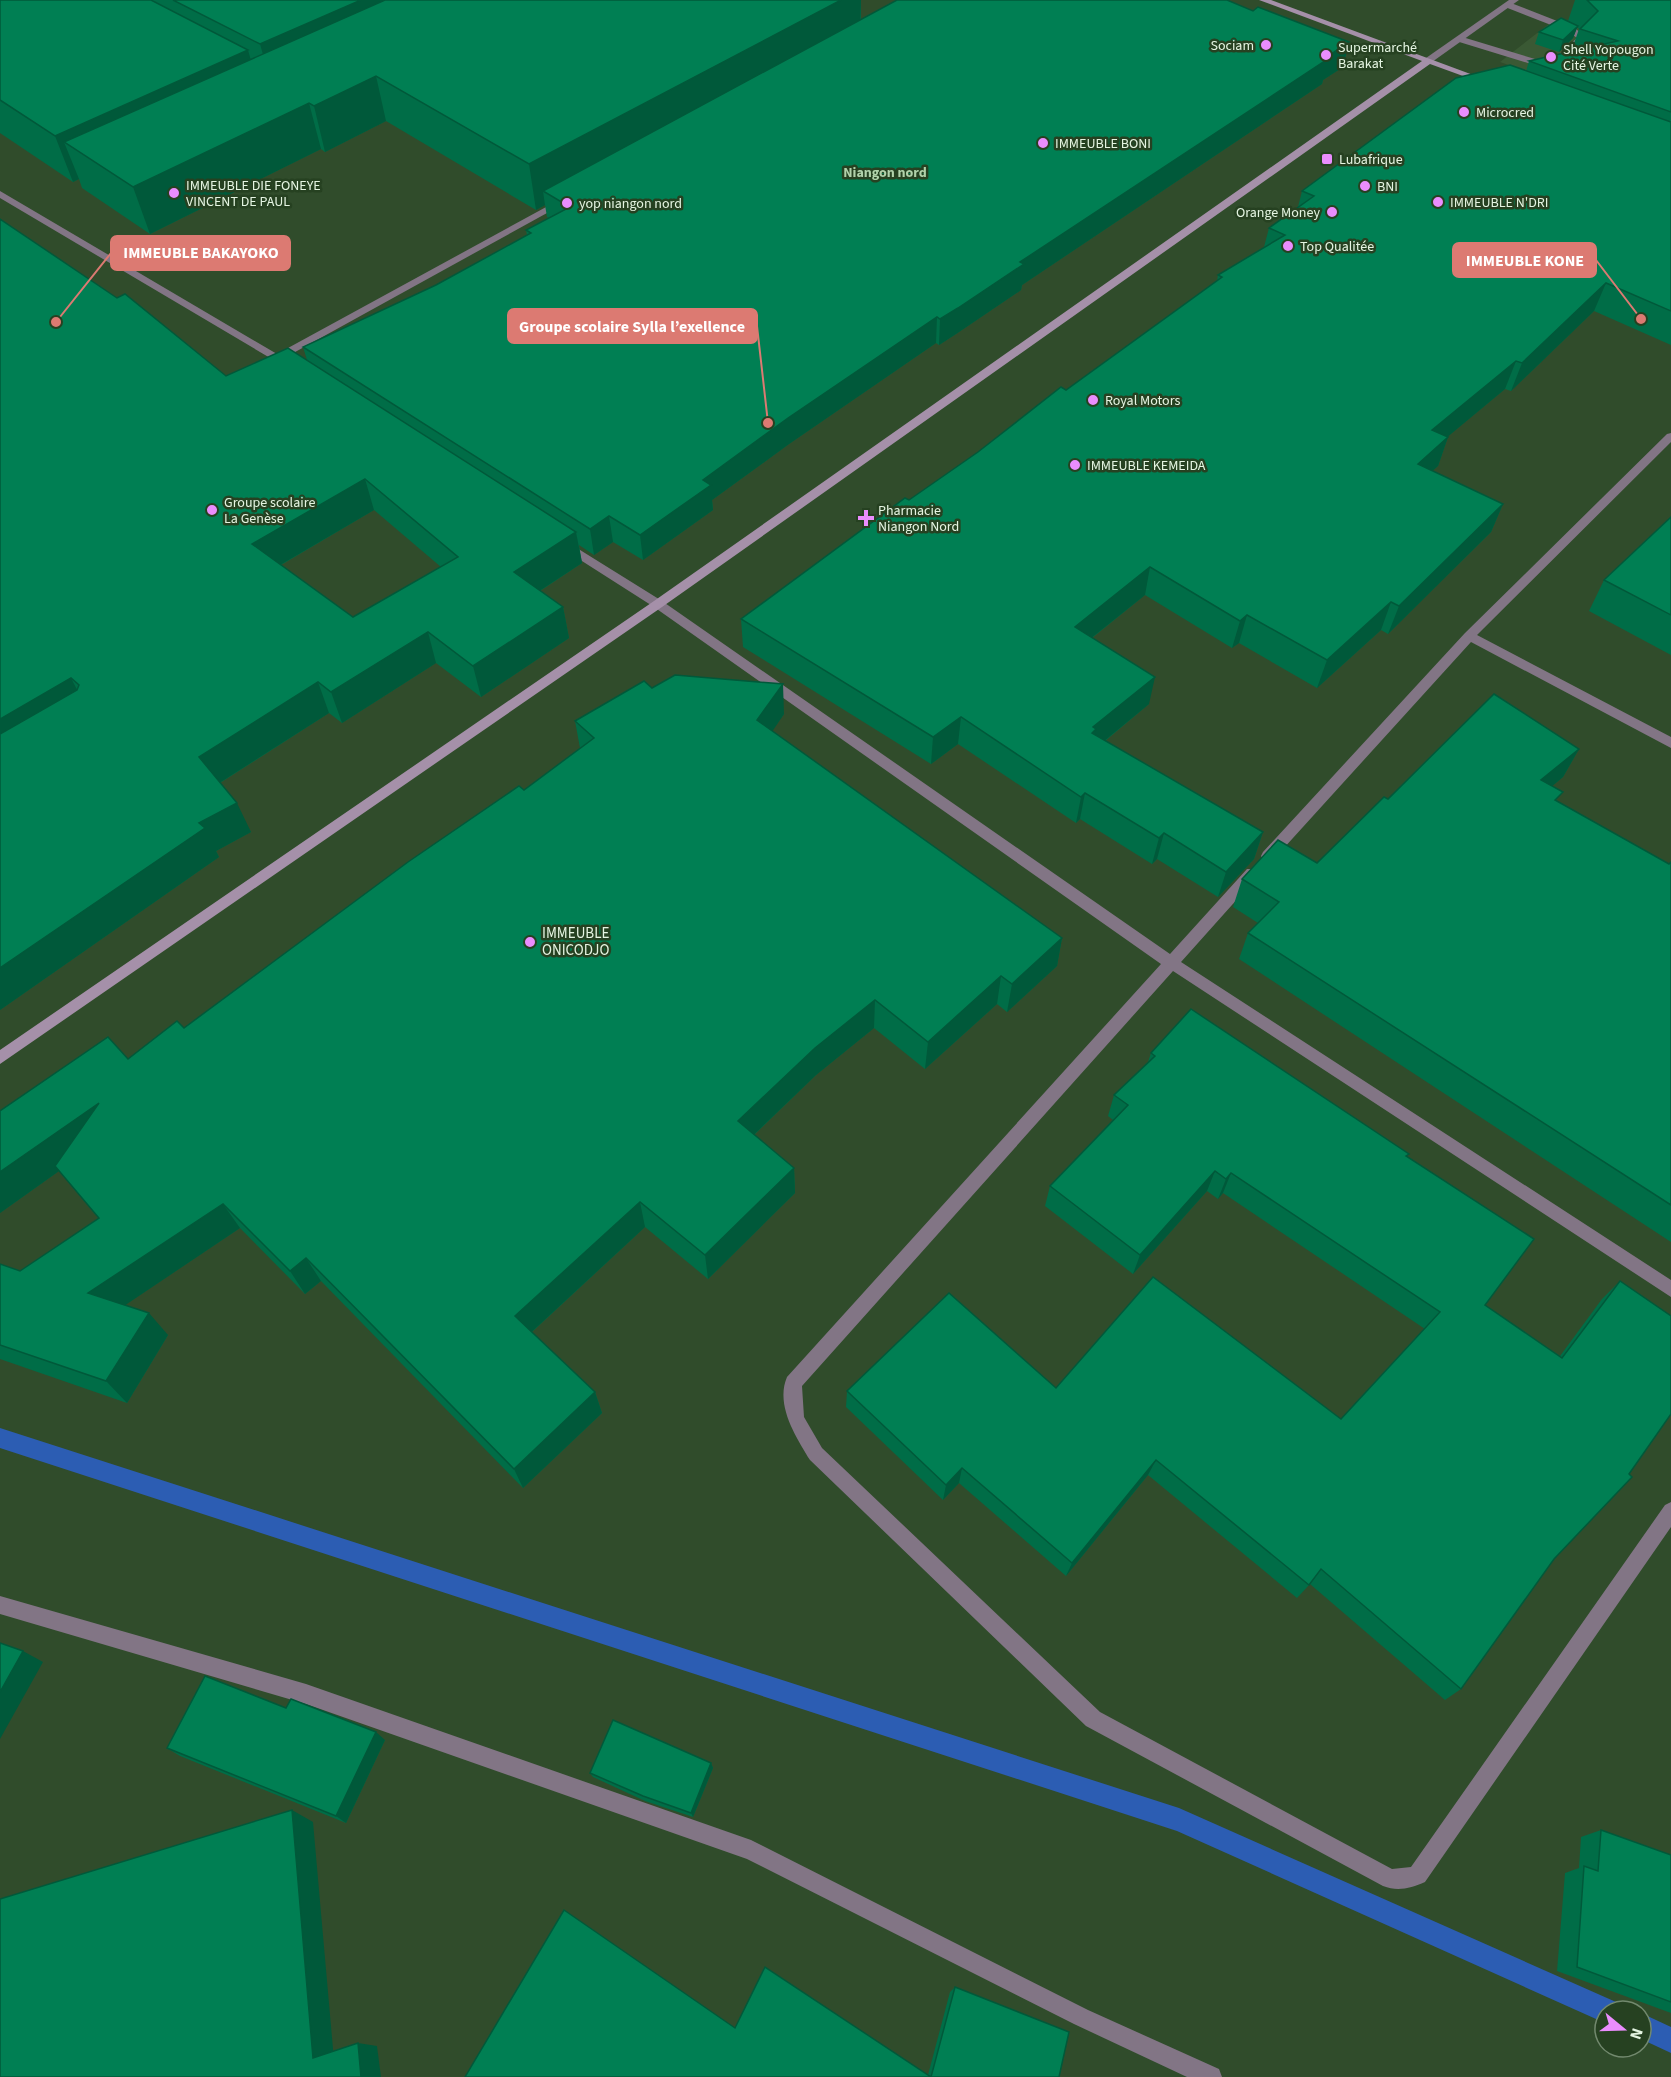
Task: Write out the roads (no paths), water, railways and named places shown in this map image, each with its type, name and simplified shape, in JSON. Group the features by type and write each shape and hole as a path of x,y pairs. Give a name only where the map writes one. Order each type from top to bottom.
{"street":[{"path":"1263,0 1494,84"},
{"path":"0,1058 658,604 1429,60 1459,39 1511,3 1572,30 1582,38 1554,64 1534,62 1459,39"},
{"path":"0,194 286,364"},
{"path":"276,358 568,199"},
{"path":"1671,436 1469,636 1170,962 793,1383 795,1419 816,1454 1093,1719 1390,1879 1406,1879 1418,1875 1671,1511"},
{"path":"557,539 658,604 1170,962 1671,1289"},
{"path":"1469,636 1671,743"},
{"path":"0,1605 306,1694 751,1850 1081,2017 1211,2077"}],"waterway":[{"path":"0,1438 1179,1820 1593,2005"},
{"path":"1653,2032 1671,2040"}],"place":[{"name":"Sociam","path":"1266,45"},
{"name":"Supermarché Barakat","path":"1326,55"},
{"name":"Shell Yopougon Cité Verte","path":"1551,57"},
{"name":"Microcred","path":"1464,112"},
{"name":"IMMEUBLE BONI","path":"1043,143"},
{"name":"Lubafrique","path":"1327,159"},
{"name":"BNI","path":"1365,186"},
{"name":"IMMEUBLE DIE FONEYE VINCENT DE PAUL","path":"174,193"},
{"name":"IMMEUBLE N'DRI","path":"1438,202"},
{"name":"yop niangon nord","path":"567,203"},
{"name":"Orange Money","path":"1332,212"},
{"name":"Top Qualitée","path":"1288,246"},
{"name":"IMMEUBLE KONE","path":"1641,319"},
{"name":"IMMEUBLE BAKAYOKO","path":"56,322"},
{"name":"Royal Motors","path":"1093,400"},
{"name":"Groupe scolaire Sylla l’exellence","path":"768,423"},
{"name":"IMMEUBLE KEMEIDA","path":"1075,465"},
{"name":"Groupe scolaire La Genèse","path":"212,510"},
{"name":"Pharmacie Niangon Nord","path":"866,518"},
{"name":"IMMEUBLE ONICODJO","path":"530,942"}],"district":[{"name":"Niangon nord","path":"885,172"}]}
